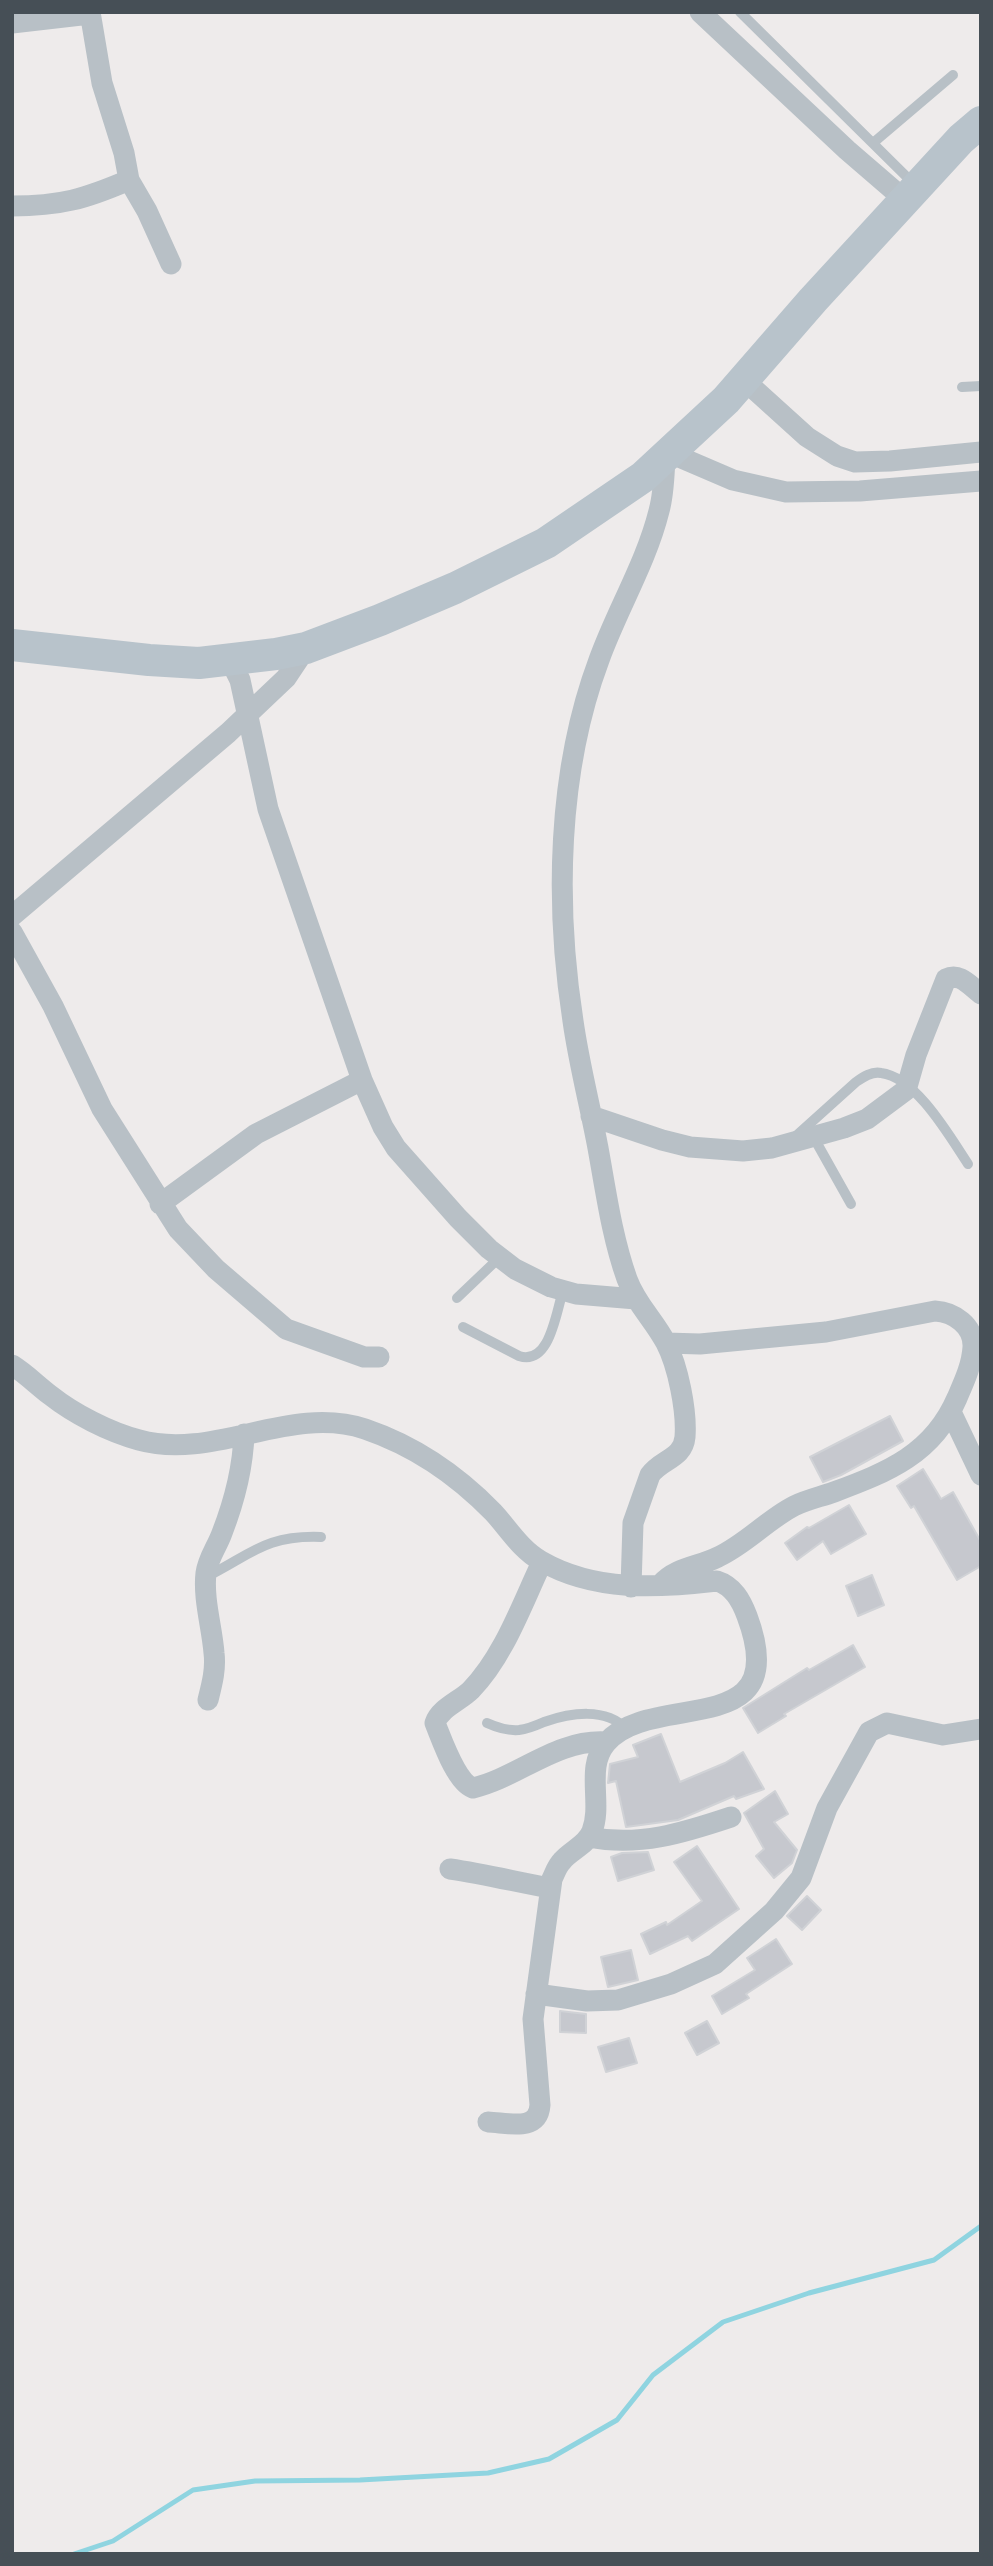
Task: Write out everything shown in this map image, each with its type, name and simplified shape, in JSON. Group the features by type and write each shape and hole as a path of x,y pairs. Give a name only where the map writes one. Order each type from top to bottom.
{"street":[{"path":"700,12 847,150 911,193"},
{"path":"12,23 90,13 102,83 124,153 129,180 147,211 171,264"},
{"path":"12,645 199,663 306,648 455,588 546,543 643,477 726,400 911,193 961,139 981,122"},
{"path":"12,206 65,203 129,180"},
{"path":"744,380 807,437 836,456 855,462 981,452"},
{"path":"667,455 733,480 786,492 860,491 981,481"},
{"path":"631,1587 633,1523 655,1468 680,1452 685,1437 682,1396 666,1343 636,1299 627,1279 612,1222 573,1022 562,922 564,850 571,769 578,729 599,660 660,510 667,455"},
{"path":"12,916 228,733 286,678 306,648"},
{"path":"230,660 240,680 268,809 362,1080 383,1127 396,1148 458,1218 500,1258 526,1275 576,1294 636,1299"},
{"path":"12,932 53,1006 102,1109 178,1229 216,1269 286,1329 364,1357 379,1357"},
{"path":"591,1116 690,1147 743,1151 814,1138 867,1119 898,1098 908,1086 916,1055 946,979 959,977 981,994"},
{"path":"160,1204 256,1134 362,1080"},
{"path":"660,1585 678,1571 717,1558 736,1548 790,1508 855,1484 909,1457 937,1434 951,1412 965,1379 973,1345 965,1325 943,1311 827,1332 700,1344 666,1343"},
{"path":"12,1365 61,1402 95,1421 139,1440 177,1444 329,1422 363,1429 411,1448 438,1465 465,1486 525,1549 542,1562 584,1579 605,1584 631,1587 717,1581 735,1592 743,1605 755,1644 757,1665 747,1687 737,1697 722,1704 654,1718 626,1728 606,1742 599,1754 594,1776 593,1829 589,1837 562,1861 550,1888 533,2039 539,2115 534,2121 523,2124 488,2122"},
{"path":"951,1412 981,1475"},
{"path":"208,1700 214,1680 215,1654 206,1577 208,1563 229,1513 242,1457 244,1434"},
{"path":"542,1562 493,1661 475,1685 440,1714 435,1723 446,1751 464,1783 473,1788 566,1747 584,1742 606,1742"},
{"path":"536,1994 587,2001 618,2000 671,1984 715,1964 774,1911 801,1878 827,1808 869,1732 887,1723 943,1735 981,1730"},
{"path":"589,1837 619,1842 665,1837 730,1817"},
{"path":"450,1869 492,1874 516,1882 550,1888"}],"lane":[{"path":"740,12 873,143 911,193"},
{"path":"873,143 953,75"},
{"path":"962,387 981,386"},
{"path":"786,1145 864,1076 881,1072 908,1086 924,1100 968,1164"},
{"path":"814,1138 851,1204"},
{"path":"457,1298 500,1258"},
{"path":"463,1328 519,1356 527,1359 534,1357 547,1343 563,1290"},
{"path":"206,1577 270,1541 297,1536 321,1536"},
{"path":"487,1723 502,1730 516,1731 568,1716 600,1714 617,1719 626,1728"}],"building":[{"path":"890,1416 903,1441 823,1482 810,1457"},
{"path":"923,1469 941,1499 953,1492 981,1542 981,1566 957,1580 914,1506 911,1508 897,1486"},
{"path":"849,1505 866,1534 831,1554 823,1541 797,1560 785,1543 807,1527"},
{"path":"872,1575 884,1605 858,1616 846,1586"},
{"path":"853,1645 865,1667 784,1714 786,1716 758,1733 743,1708 807,1668 809,1670"},
{"path":"661,1734 680,1782 725,1763 743,1752 764,1789 736,1799 734,1796 678,1820 626,1827 616,1781 608,1783 610,1764 638,1757 633,1745"},
{"path":"775,1791 788,1814 774,1822 797,1850 792,1863 774,1878 756,1856 764,1849 744,1813"},
{"path":"697,1846 739,1909 692,1941 688,1936 650,1954 641,1934 666,1922 667,1925 702,1901 674,1862"},
{"path":"648,1852 654,1870 618,1881 611,1857 622,1853"},
{"path":"807,1896 821,1910 802,1930 787,1916"},
{"path":"776,1939 792,1964 746,1994 749,1998 722,2014 712,1996 755,1970 747,1958"},
{"path":"631,1950 638,1980 608,1987 601,1957"},
{"path":"560,2011 586,2014 586,2033 560,2032"},
{"path":"707,2021 719,2043 697,2055 685,2033"},
{"path":"629,2038 637,2063 606,2072 598,2047"}],"waterway":[{"path":"74,2554 113,2541 193,2490 255,2481 360,2480 488,2473 549,2459 617,2420 653,2375 723,2322 809,2293 934,2260 981,2226"}]}
